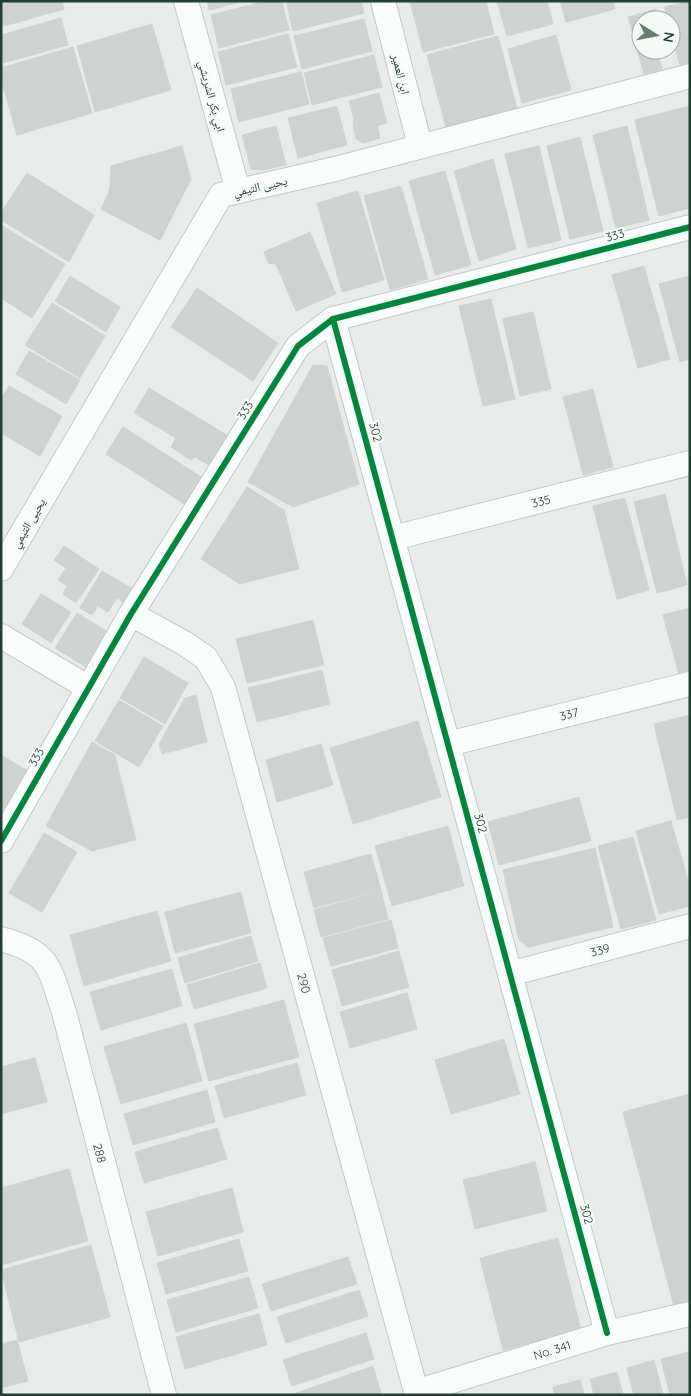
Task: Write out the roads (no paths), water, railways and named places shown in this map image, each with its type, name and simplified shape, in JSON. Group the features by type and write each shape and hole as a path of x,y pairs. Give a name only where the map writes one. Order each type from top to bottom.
{"street":[{"name":"ابي بكر الشريشي","path":"186,1 238,191"},
{"name":"ابن العمير","path":"383,1 420,146"},
{"name":"يحيى التيمي","path":"1,569 222,195 690,76"},
{"name":"333","path":"1,841 131,614 298,346 333,319 690,227"},
{"name":"302","path":"333,319 607,1333"},
{"name":"335","path":"393,538 690,463"},
{"name":"290","path":"131,614 184,642 206,658 223,687 417,1393"},
{"path":"1,636 89,688"},
{"name":"337","path":"448,744 690,684"},
{"name":"339","path":"510,974 690,926"},
{"name":"288","path":"1,939 26,945 48,965 64,1012 164,1395"},
{"name":"No. 341","path":"417,1393 607,1333 690,1314"}]}
